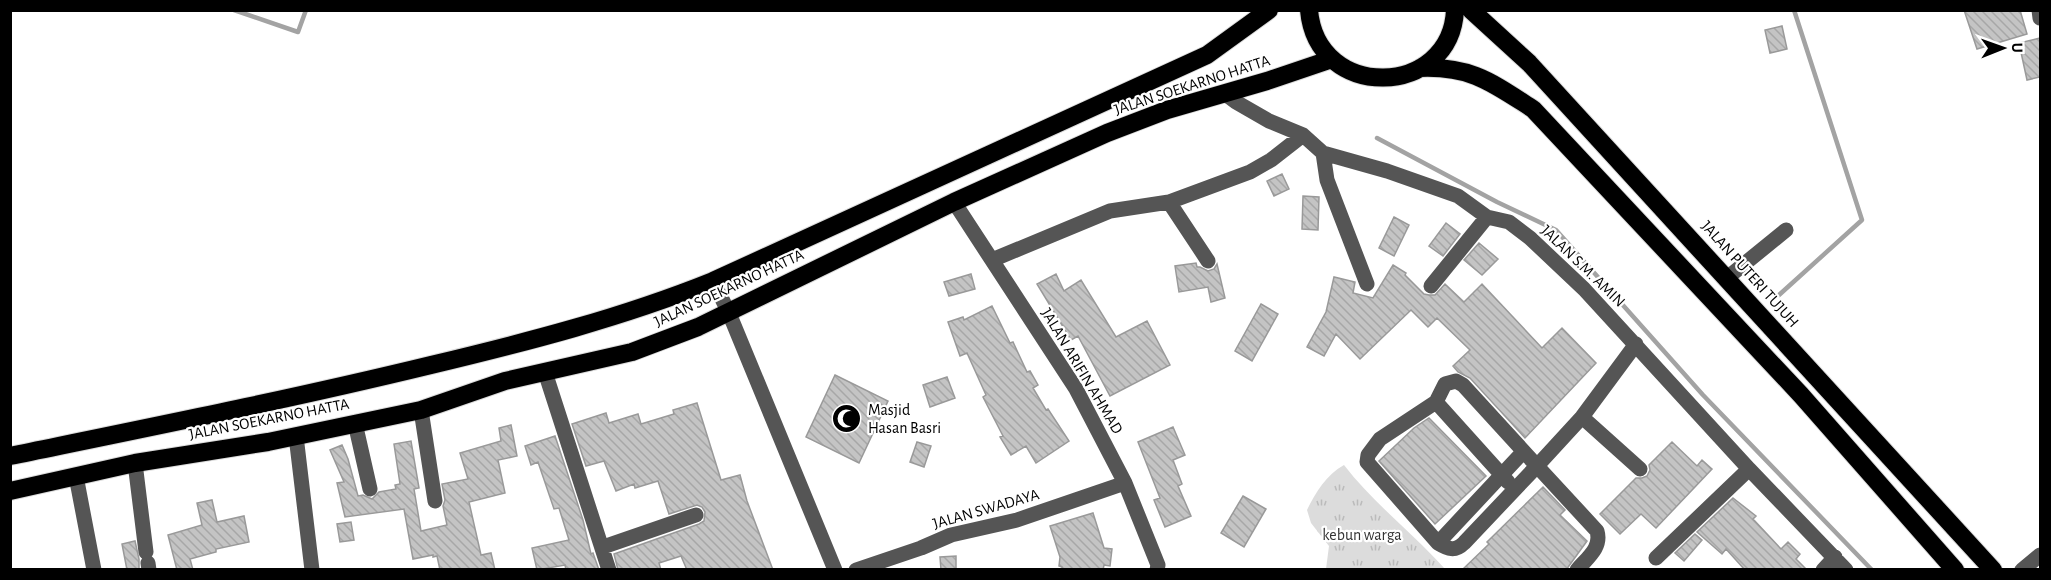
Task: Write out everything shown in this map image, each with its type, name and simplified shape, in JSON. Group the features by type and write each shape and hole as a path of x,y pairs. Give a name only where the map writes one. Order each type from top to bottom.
{"highway":[{"name":"JALAN SOEKARNO HATTA","path":"10,456 344,386 529,341 619,316 712,281 1207,55 1269,10"},
{"path":"1309,10 1310,22 1318,42 1332,59 1352,72 1374,78 1398,77 1420,68 1436,55 1448,38 1455,10"},
{"name":"JALAN PUTERI TUJUH","path":"1471,10 1529,63 1993,570"},
{"name":"JALAN SOEKARNO HATTA","path":"10,490 135,463 268,442 421,410 505,381 632,352 729,313 954,202 1107,133 1167,110 1268,81 1332,59"},
{"path":"1420,68 1445,67 1472,73 1533,109 1793,386 1955,570"}],"street":[{"path":"2039,10 2040,18"},
{"name":"JALAN S.M. AMIN","path":"1224,93 1259,116 1303,135 1323,153 1387,171 1458,196 1487,217 1509,222 1530,238 1584,289 1749,469 1846,570"},
{"path":"992,260 1110,211 1169,202 1250,172 1271,160 1303,135"},
{"path":"1323,153 1327,180 1367,284"},
{"name":"JALAN ARIFIN AHMAD","path":"954,202 1076,389 1125,483 1159,568"},
{"path":"1169,202 1208,261"},
{"path":"1431,286 1487,217"},
{"path":"1727,278 1786,230"},
{"path":"712,281 729,313 835,570"},
{"path":"1576,570 1599,543 1597,531 1538,466 1463,386 1456,381 1445,384 1436,402 1380,439 1368,455 1367,462 1438,543 1447,548 1460,547 1516,490 1538,466 1582,417 1636,344"},
{"path":"545,372 609,570"},
{"path":"1436,402 1516,490"},
{"path":"421,410 435,501"},
{"path":"1582,417 1640,469"},
{"path":"355,423 370,489"},
{"path":"296,436 312,570"},
{"path":"1438,543 1523,452"},
{"path":"135,463 148,561"},
{"path":"1656,558 1749,469"},
{"path":"76,476 94,570"},
{"name":"JALAN SWADAYA","path":"856,570 921,548 951,535 1017,520 1125,483"},
{"path":"603,547 696,515"},
{"path":"2022,570 2040,555"},
{"path":"1823,570 1836,557"}],"green space":[{"name":"kebun warga","path":"1344,465 1368,493 1445,569 1326,569 1329,546 1311,523 1307,510 1322,484"}],"building":[{"path":"1964,10 2020,10 2027,34 1977,49"},
{"path":"1782,26 1787,49 1770,53 1765,30"},
{"path":"2040,38 2040,77 2027,80 2019,43"},
{"path":"1282,174 1289,189 1274,196 1267,181"},
{"path":"1303,196 1319,197 1318,230 1302,229"},
{"path":"1394,217 1409,225 1394,256 1379,248"},
{"path":"1446,223 1460,234 1443,256 1429,246"},
{"path":"1479,243 1498,259 1482,275 1464,260"},
{"path":"1196,263 1197,267 1208,271 1214,269 1217,264 1225,298 1211,302 1208,287 1179,292 1175,266"},
{"path":"1393,265 1406,273 1405,275 1424,294 1435,295 1445,284 1464,302 1482,284 1542,348 1562,328 1596,363 1525,438 1470,378 1458,372 1453,366 1470,350 1437,318 1428,327 1411,310 1360,359 1336,334 1324,356 1307,347 1326,312 1334,277 1355,282 1353,293 1373,298"},
{"path":"971,274 975,289 949,296 944,282"},
{"path":"1056,274 1064,291 1081,280 1116,337 1147,321 1170,365 1110,396 1078,336 1071,340 1037,284"},
{"path":"1261,304 1278,314 1252,361 1235,351"},
{"path":"992,306 1010,343 1013,342 1027,372 1030,371 1038,385 1033,388 1069,441 1036,463 1026,446 1011,455 1000,437 1003,436 983,397 986,395 967,353 960,356 948,322 963,317 964,320"},
{"name":"Masjid Hasan Basri","path":"835,375 888,401 859,463 806,437"},
{"path":"947,377 955,398 930,407 923,385"},
{"path":"697,403 721,480 740,475 747,501 773,570 687,570 681,556 659,563 661,570 618,570 614,554 699,524 704,521 705,512 697,505 669,514 658,481 635,488 634,484 616,491 604,461 586,466 572,424 606,413 609,423 638,414 641,424 674,414 673,410"},
{"path":"1429,418 1486,476 1435,524 1379,461 1414,428"},
{"path":"511,425 517,456 498,460 505,493 469,502 481,555 491,553 495,570 440,570 437,556 413,559 404,509 345,517 337,483 344,482 330,450 342,445 358,496 363,495 372,499 379,492 396,489 395,485 400,484 394,444 411,441 419,488 414,489 421,531 447,525 442,484 468,479 460,453 501,441 499,428"},
{"path":"1173,427 1185,455 1173,460 1182,484 1178,486 1191,516 1165,527 1154,500 1160,498 1138,442"},
{"path":"555,436 583,520 591,554 593,553 599,570 566,570 565,565 537,570 532,548 569,540 559,508 554,509 538,462 531,465 525,446"},
{"path":"917,442 931,446 924,467 910,462"},
{"path":"1672,442 1697,466 1702,460 1712,469 1656,528 1641,514 1620,534 1600,514 1636,478 1647,476 1650,470 1649,465"},
{"path":"1543,487 1565,510 1560,515 1587,541 1566,570 1462,570 1489,544 1487,542"},
{"path":"1243,496 1266,509 1244,547 1221,533"},
{"path":"1733,498 1756,516 1753,519 1781,549 1788,542 1800,554 1796,559 1807,570 1745,570 1726,549 1722,554 1697,532"},
{"path":"212,500 217,522 244,516 249,542 216,549 216,552 190,559 193,570 177,570 168,535 202,525 197,503"},
{"path":"1093,513 1104,548 1112,549 1110,566 1104,565 1103,570 1062,570 1059,566 1060,557 1050,526"},
{"path":"351,522 354,540 340,542 337,524"},
{"path":"1695,534 1702,540 1684,561 1675,553"},
{"path":"135,541 139,570 127,570 122,544"},
{"path":"956,556 956,570 941,570 940,557"}],"waterway":[{"path":"234,10 298,32 306,10"},
{"path":"1779,295 1862,220 1794,10"},
{"path":"1377,138 1497,202 1556,230 1703,395 1872,570"}],"place":[{"name":"Masjid Hasan Basri","path":"847,419"}]}
